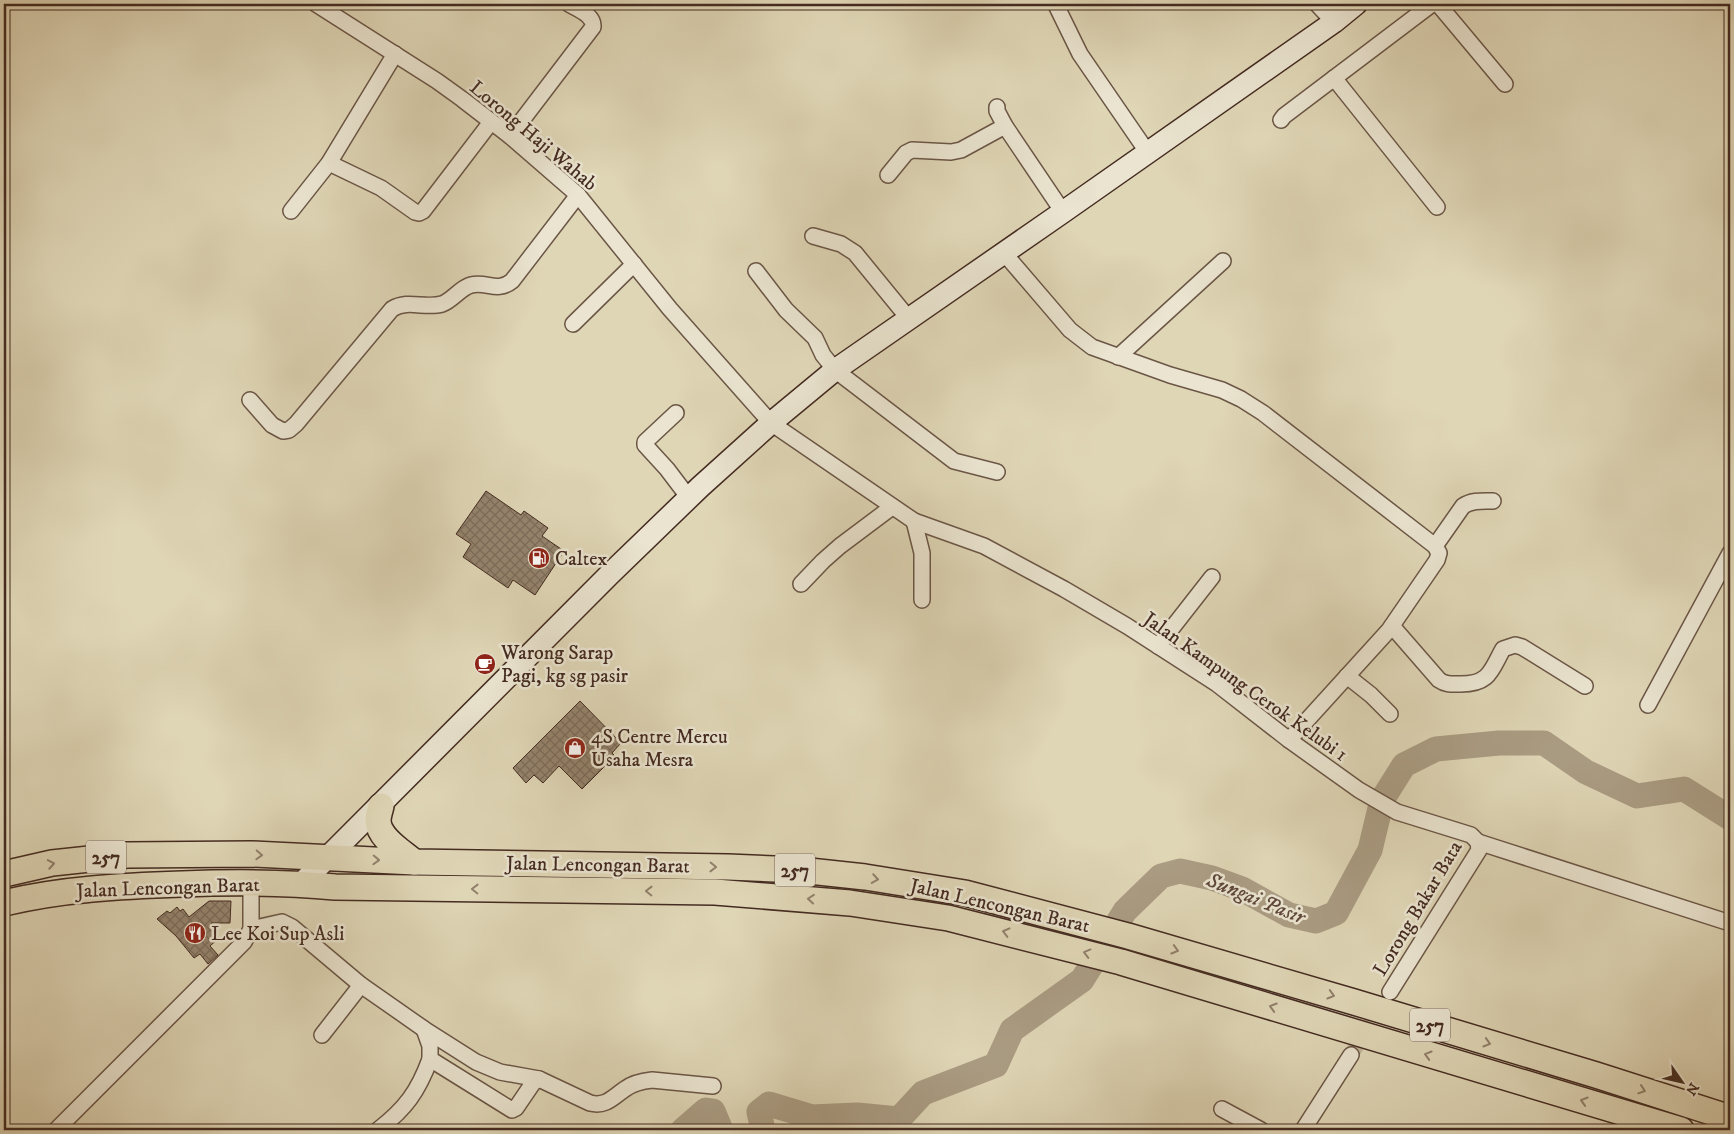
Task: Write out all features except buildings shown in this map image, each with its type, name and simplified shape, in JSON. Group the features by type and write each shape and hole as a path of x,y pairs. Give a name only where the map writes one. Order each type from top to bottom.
{"highway":[{"path":"381,806 378,821 382,832 387,839 414,862"},
{"name":"Jalan Lencongan Barat","path":"4,874 52,863 127,854 252,854 414,862 700,866 800,870 865,877 965,893 1060,917 1354,1002 1596,1075 1730,1118"},
{"name":"Jalan Lencongan Barat","path":"4,903 98,888 251,883 302,883 345,887 715,892 850,902 948,918 1121,962 1681,1130"}],"main road":[{"path":"302,883 381,806 551,632 689,498 771,423 835,370 1148,153 1334,22 1356,4"}],"street":[{"name":"Lorong Haji Wahab","path":"316,4 437,81 510,136 578,195 670,309 771,423"},
{"path":"510,136 593,28 594,22 590,16 570,4"},
{"path":"1317,4 1334,22"},
{"path":"1281,120 1432,4"},
{"path":"1438,4 1505,84"},
{"path":"1057,7 1080,54 1148,153"},
{"path":"291,211 329,162 395,54"},
{"path":"1334,78 1437,208"},
{"path":"997,107 997,111 1005,126 1063,212"},
{"path":"329,162 381,188 419,213 423,211 491,122"},
{"path":"888,175 906,153 912,150 951,152 961,150 1005,126"},
{"path":"250,400 272,425 283,431 289,430 392,309 406,304 441,304 471,285 506,286 512,282 578,195"},
{"path":"813,236 842,244 855,253 909,319"},
{"path":"1004,253 1070,330 1092,347 1170,376 1222,390 1263,412 1434,546 1439,553 1437,560 1392,626 1289,740"},
{"path":"1118,357 1223,261"},
{"path":"574,324 634,264"},
{"path":"756,272 786,310 815,338 828,363 835,370 954,461 997,472"},
{"path":"676,413 645,442 645,446 667,469 689,498"},
{"name":"Jalan Kampung Cerok Kelubi 1","path":"771,423 914,521 984,546 1064,589 1127,626 1216,684 1289,740 1359,790 1397,812"},
{"path":"1434,546 1463,506 1480,501 1493,501"},
{"path":"802,584 834,551 892,506"},
{"path":"914,521 922,553 922,600"},
{"path":"1648,705 1730,554"},
{"path":"1158,646 1212,577"},
{"path":"1392,626 1439,680 1448,685 1471,684 1486,677 1494,668 1503,649 1515,645 1522,647 1585,686"},
{"path":"1348,676 1390,714"},
{"name":"Lorong Bakar Bata","path":"1390,992 1479,850 1478,842 1471,836 1397,812"},
{"path":"1478,842 1730,923"},
{"path":"56,1130 244,942 251,929 251,883"},
{"path":"251,929 282,922 292,927 361,985 424,1029 488,1069 539,1079 598,1105 607,1102 626,1088 643,1081 652,1080 714,1086"},
{"path":"322,1035 361,985"},
{"path":"378,1130 405,1107 425,1074 430,1059 430,1046 424,1029"},
{"path":"1303,1130 1351,1055"},
{"path":"430,1059 512,1110 516,1108 533,1083 539,1079"},
{"path":"1222,1109 1261,1130"}],"waterway":[{"name":"Sungai Pasir","path":"763,1130 759,1112 769,1104 812,1117 857,1115 899,1119 923,1093 996,1065 1012,1030 1082,980 1125,911 1161,876 1180,871 1212,878 1242,889 1289,915 1316,921 1336,913 1370,850 1382,800 1404,765 1436,749 1499,743 1544,743 1586,772 1637,796 1684,789 1730,818"},
{"name":"Sungai Pasir","path":"683,1130 706,1110 713,1111 721,1130"}],"tunnel":[{"path":"1351,1055 1383,1003"}],"place":[{"name":"Caltex","path":"539,558"},
{"name":"Warong Sarap Pagi, kg sg pasir","path":"485,664"},
{"name":"4S Centre Mercu Usaha Mesra","path":"575,748"},
{"name":"Lee Koi Sup Asli","path":"195,933"}]}
